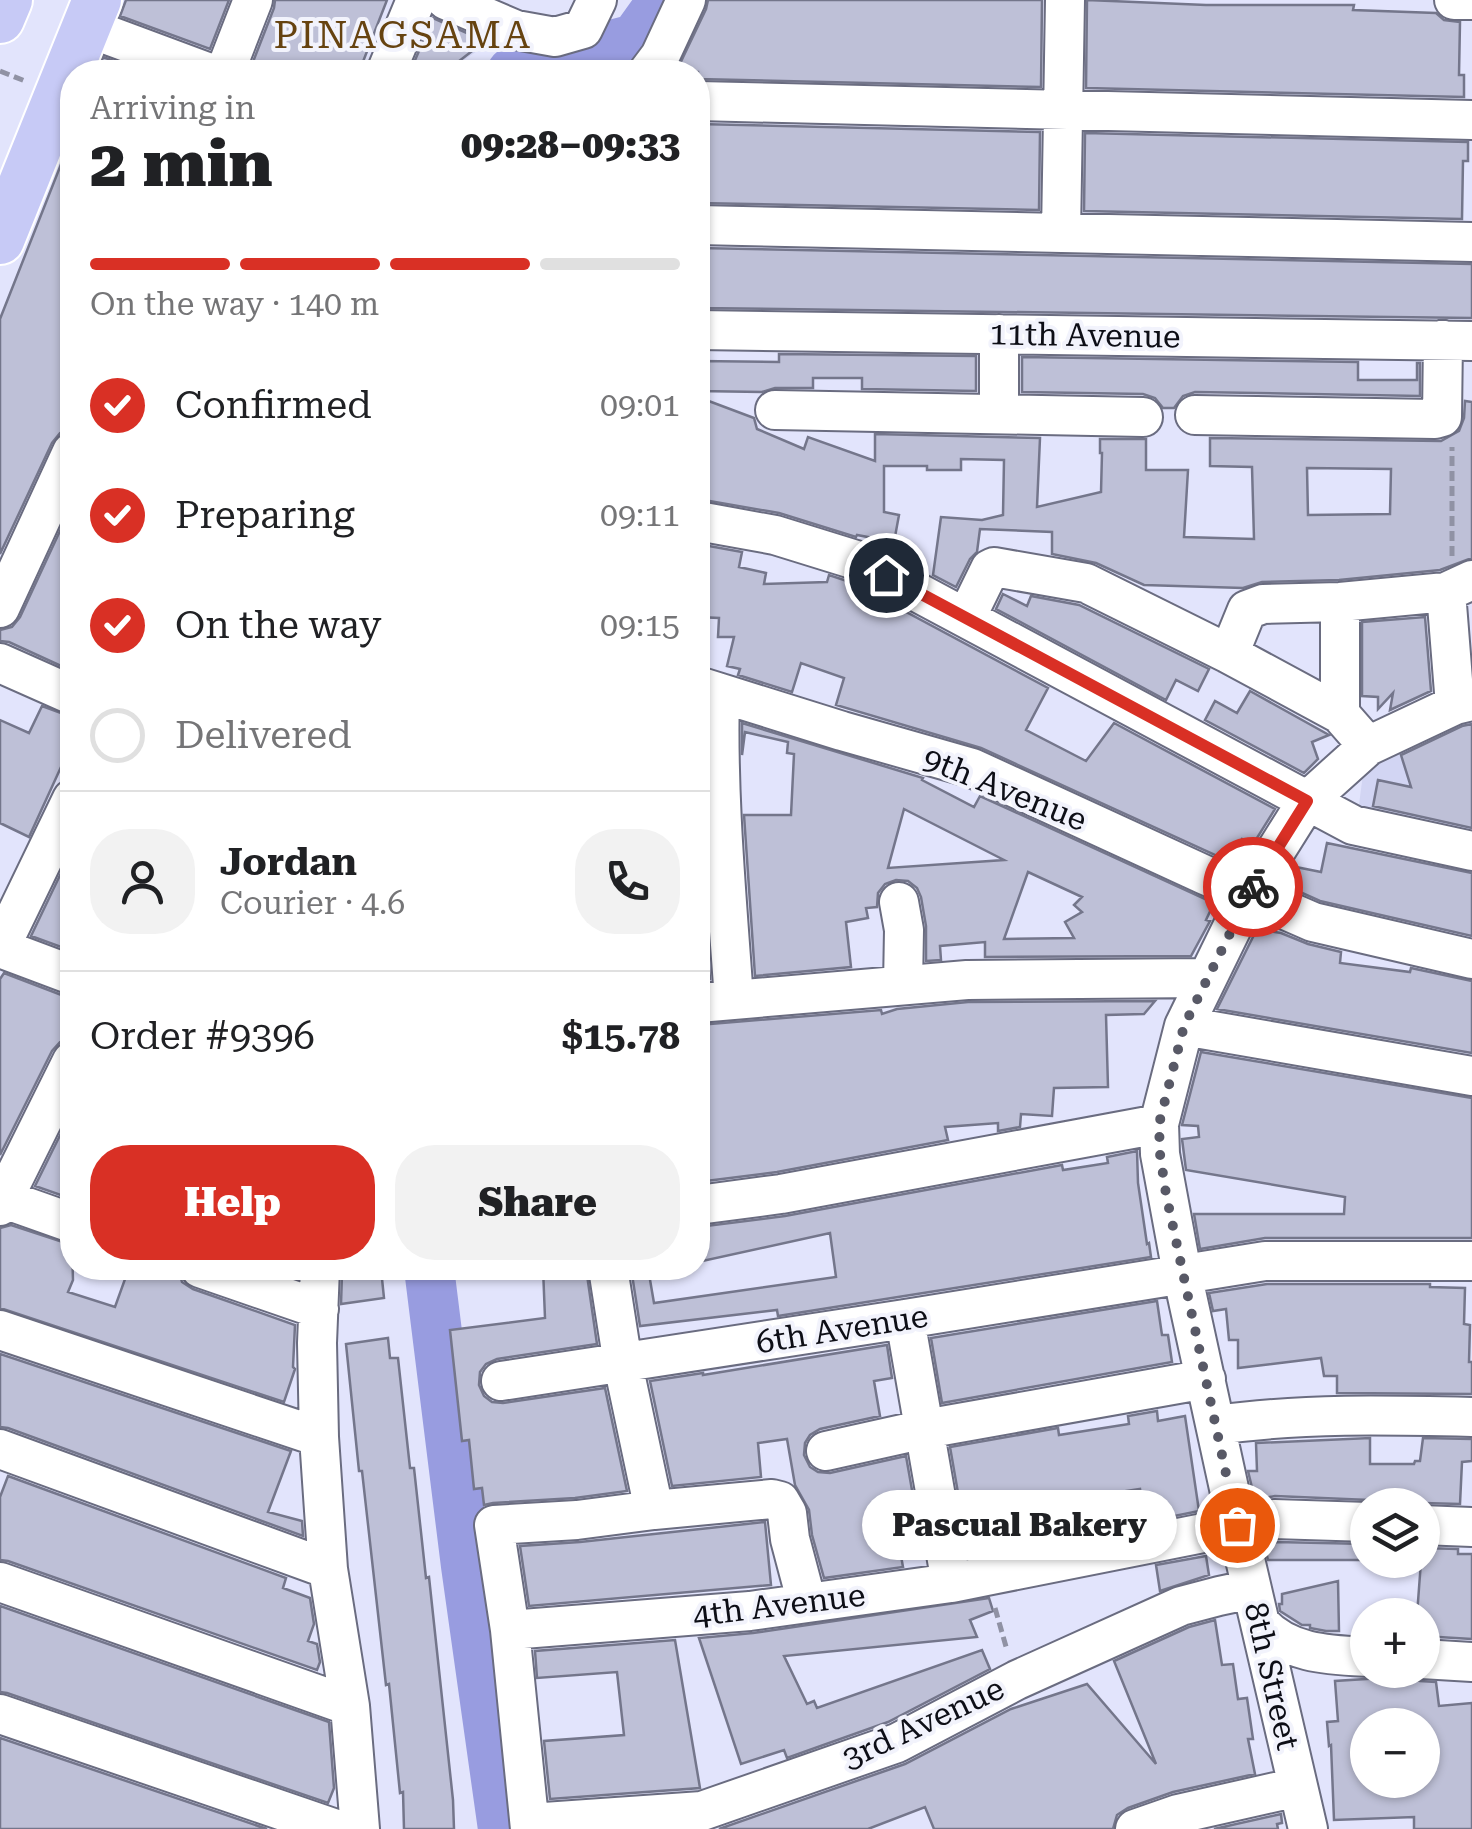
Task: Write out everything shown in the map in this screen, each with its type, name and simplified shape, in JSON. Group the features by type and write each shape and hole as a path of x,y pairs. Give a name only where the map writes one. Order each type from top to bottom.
{"main road":[{"path":"0,18 8,0"},
{"path":"73,60 92,14"},
{"path":"0,240 60,93"}],"street":[{"path":"230,60 253,0"},
{"path":"391,60 416,0"},
{"path":"446,0 516,30 555,37 583,29 597,0"},
{"path":"657,60 686,0"},
{"path":"1060,233 1064,0"},
{"path":"1454,0 1472,0"},
{"path":"92,14 183,60"},
{"path":"710,102 1472,120"},
{"path":"710,225 1472,242"},
{"name":"11th Avenue","path":"710,330 1458,340"},
{"path":"1000,334 1000,413"},
{"path":"1196,415 1436,419 1442,416 1458,340"},
{"path":"776,410 1142,417"},
{"path":"0,608 60,478"},
{"path":"710,523 776,536 859,560 1353,826 1472,851"},
{"path":"966,618 990,570 999,566 1086,583 1340,714 1368,746"},
{"path":"1229,654 1247,610 1263,604 1340,602 1459,586 1464,703"},
{"path":"1340,602 1340,714"},
{"path":"0,663 60,690"},
{"name":"9th Avenue","path":"710,690 972,768 1313,922 1472,959"},
{"path":"710,694 719,726 725,876 716,1001 967,980 1206,978"},
{"name":"8th Street","path":"1308,1829 1182,1273 1162,1167 1159,1124 1184,1026 1248,895 1307,801 1368,746 1464,703"},
{"path":"60,847 0,948 60,970"},
{"path":"900,902 903,985"},
{"path":"1184,1026 1472,1076"},
{"path":"60,1108 2,1202 60,1219"},
{"path":"710,1203 781,1194 1159,1124"},
{"name":"6th Avenue","path":"502,1381 1265,1261 1472,1260"},
{"path":"235,1280 318,1309"},
{"path":"319,1280 319,1437 328,1568 350,1706 360,1829"},
{"path":"610,1280 654,1510"},
{"path":"905,1320 925,1429 969,1580"},
{"path":"0,1330 319,1437"},
{"path":"826,1450 1206,1379"},
{"path":"1217,1426 1268,1418 1472,1417"},
{"path":"0,1449 328,1568"},
{"path":"530,1826 510,1630 494,1525 780,1501 787,1513 806,1603"},
{"name":"4th Avenue","path":"510,1630 750,1611 969,1580 1274,1519 1350,1521"},
{"path":"1440,1526 1472,1527"},
{"path":"0,1582 350,1706"},
{"name":"3rd Avenue","path":"530,1826 702,1811 897,1743 1017,1680 1181,1606 1218,1596 1256,1606"},
{"path":"1256,1606 1274,1638 1302,1650 1350,1656"},
{"path":"1280,1703 1287,1682 1304,1664 1329,1655"},
{"path":"1440,1660 1472,1662"},
{"path":"0,1714 336,1829"},
{"path":"1135,1829 1178,1814 1298,1788"}],"path":[{"path":"1452,444 1452,540"},
{"path":"969,1580 1017,1680"}],"shaded area":[{"path":"427,8 495,39 464,60 403,60"},
{"path":"1472,713 1472,844 1357,820 1363,774 1380,751"}],"building":[{"path":"126,0 229,0 210,49 120,16"},
{"path":"275,0 387,0 364,60 254,60"},
{"path":"708,0 1042,0 1041,87 710,79 710,60 682,60"},
{"path":"1087,0 1354,5 1353,10 1436,13 1444,20 1460,22 1459,75 1464,75 1464,97 1086,88"},
{"path":"433,18 485,41 460,60 415,60"},
{"path":"710,124 1040,132 1039,210 710,203"},
{"path":"1085,133 1468,142 1468,161 1463,161 1462,219 1084,211"},
{"path":"60,167 60,433 0,554 0,319"},
{"path":"710,248 1472,264 1472,318 710,308"},
{"path":"779,354 976,356 976,391 862,389 862,378 813,378 813,388 710,391 710,361 779,362"},
{"path":"1022,357 1358,362 1358,380 1417,380 1420,363 1420,396 1195,392 1183,396 1174,408 1163,408 1155,398 1143,394 1022,392"},
{"path":"1465,401 1472,402 1472,558 1440,570 1339,580 1262,582 1243,588 1144,585 1096,563 1052,554 1052,532 980,529 977,552 956,587 933,575 941,517 982,520 1003,515 1004,460 961,459 961,470 884,466 884,512 899,515 894,542 856,537 779,513 710,501 710,402 754,418 757,429 804,449 808,437 875,461 875,434 1040,438 1037,507 1101,492 1100,439 1146,439 1146,470 1188,470 1184,537 1254,539 1252,467 1210,466 1210,438 1441,441 1459,431","holes":["1307,468 1391,469 1390,514 1308,515"]},
{"path":"60,531 60,665 0,641 0,630 12,627"},
{"path":"710,546 742,552 739,567 766,573 764,584 827,582 829,575 850,582 1048,688 1026,730 1086,761 1114,723 1275,809 1252,846 1242,839 1228,861 981,748 836,705 844,678 801,663 792,692 738,675 740,669 727,666 734,637 718,637 719,618 710,618"},
{"path":"1003,594 1027,606 1031,596 1079,605 1209,669 1198,691 1176,680 1166,700 996,609"},
{"path":"1425,617 1431,691 1390,710 1393,693 1378,709 1378,697 1362,696 1362,622"},
{"path":"1250,691 1329,735 1312,742 1318,759 1304,773 1205,720 1215,701 1237,713"},
{"path":"42,706 60,713 60,769 29,837 0,823 0,720 29,733"},
{"path":"742,723 923,778 974,807 980,796 1214,903 1206,920 1210,921 1191,956 985,957 985,942 940,946 941,960 926,961 921,897 908,881 896,880 885,884 878,893 877,907 866,908 868,918 846,922 851,967 755,976 744,815 791,815 794,754 787,753 788,742 745,732 742,755","holes":["904,809 1004,860 888,868","1028,872 1082,897 1074,905 1082,912 1065,922 1074,938 1004,939"]},
{"path":"1472,724 1472,828 1373,806 1378,780 1411,787 1401,755"},
{"path":"1327,843 1472,873 1472,936 1320,901 1291,888 1296,867 1321,872"},
{"path":"60,875 60,947 31,936"},
{"path":"1257,929 1341,952 1340,963 1410,972 1411,968 1472,981 1472,1053 1217,1009"},
{"path":"4,973 60,994 60,1042 0,1155 0,979"},
{"path":"1155,1001 1144,1014 1106,1015 1108,1087 1054,1088 1052,1116 1021,1114 1020,1127 998,1131 998,1123 945,1127 948,1140 710,1180 710,1024 881,1010 882,1014 968,1002"},
{"path":"1201,1052 1472,1098 1472,1238 1265,1238 1200,1249 1194,1214 1344,1214 1345,1197 1186,1170 1182,1139 1199,1137 1198,1126 1182,1125"},
{"path":"60,1135 60,1195 35,1186"},
{"path":"1137,1151 1138,1183 1151,1257 778,1316 777,1310 640,1326 633,1280 650,1280 654,1303 836,1277 830,1233 710,1259 710,1225 785,1216 1062,1165 1063,1170 1108,1163 1107,1157"},
{"path":"11,1225 60,1241 60,1280 73,1280 68,1292 115,1307 125,1280 181,1280 193,1289 295,1325 295,1369 284,1402 0,1308 0,1228"},
{"path":"342,1280 382,1280 384,1298 341,1304"},
{"path":"543,1280 588,1280 597,1344 486,1364 480,1372 479,1385 484,1396 503,1403 605,1388 627,1491 484,1505 482,1488 474,1489 469,1440 462,1441 450,1330 545,1318"},
{"path":"1267,1284 1430,1284 1465,1288 1464,1324 1470,1325 1472,1394 1337,1393 1337,1376 1324,1376 1321,1358 1238,1368 1238,1340 1229,1340 1226,1309 1213,1311 1209,1293"},
{"path":"1157,1301 1162,1335 1168,1335 1172,1362 942,1403 931,1338"},
{"path":"388,1338 390,1358 398,1358 410,1468 414,1468 426,1578 429,1577 454,1829 404,1829 403,1792 400,1793 389,1684 386,1685 346,1344"},
{"path":"887,1345 892,1378 874,1381 880,1416 820,1429 805,1443 804,1455 810,1467 830,1473 906,1456 918,1524 896,1528 903,1567 824,1578 809,1510 795,1485 787,1439 758,1443 761,1477 672,1486 650,1381"},
{"path":"0,1354 291,1451 268,1512 302,1521 303,1536 0,1427"},
{"path":"1157,1411 1158,1421 1185,1416 1199,1511 1145,1522 1140,1489 1080,1498 1086,1533 969,1556 950,1447 1058,1428 1059,1435 1129,1424 1128,1416"},
{"path":"1370,1438 1370,1464 1414,1464 1420,1461 1423,1438 1472,1439 1472,1461 1462,1462 1460,1504 1440,1503 1440,1488 1350,1488 1350,1499 1275,1496 1255,1500 1248,1471 1257,1471 1256,1443"},
{"path":"8,1476 286,1578 283,1588 310,1598 314,1624 308,1641 317,1644 317,1670 0,1560 0,1497"},
{"path":"765,1522 771,1585 529,1606 520,1546"},
{"path":"1264,1544 1350,1544 1350,1560 1268,1560"},
{"path":"1440,1548 1472,1554 1472,1639 1440,1637 1440,1598 1418,1598 1420,1578 1440,1578"},
{"path":"1206,1556 1209,1575 1160,1591 1156,1565"},
{"path":"1338,1581 1339,1631 1310,1628 1280,1611 1282,1594"},
{"path":"989,1598 993,1611 970,1620 977,1637 784,1656 807,1704 814,1701 817,1708 982,1650 990,1669 888,1722 787,1758 784,1750 741,1764 699,1638"},
{"path":"0,1606 329,1722 334,1788 328,1803 0,1692"},
{"path":"1215,1620 1222,1665 1233,1664 1238,1699 1247,1698 1253,1739 1248,1739 1255,1774 1173,1792 1128,1808 1117,1815 1113,1829 934,1829 925,1807 868,1829 719,1829 905,1764 1011,1709 1087,1684 1156,1764 1114,1661 1189,1627"},
{"path":"675,1640 700,1788 550,1799 544,1741 624,1735 617,1672 537,1678 535,1651"},
{"path":"1350,1680 1350,1688 1437,1688 1439,1706 1472,1703 1472,1829 1414,1829 1414,1817 1334,1820 1327,1722 1338,1721 1335,1681"},
{"path":"0,1738 267,1829 0,1829"},
{"path":"1281,1814 1278,1829 1214,1829"}],"waterway":[{"path":"552,60 635,39 663,0"},
{"path":"430,1280 503,1829"}],"way so far":[{"path":"1237,1525 1166,1194 1159,1124 1184,1026 1253,887"}],"place":[{"name":"Pascual Bakery","path":"1237,1525"}],"district":[{"name":"PINAGSAMA","path":"403,35"}],"route":[{"path":"886,575 1307,801 1253,887"}]}
